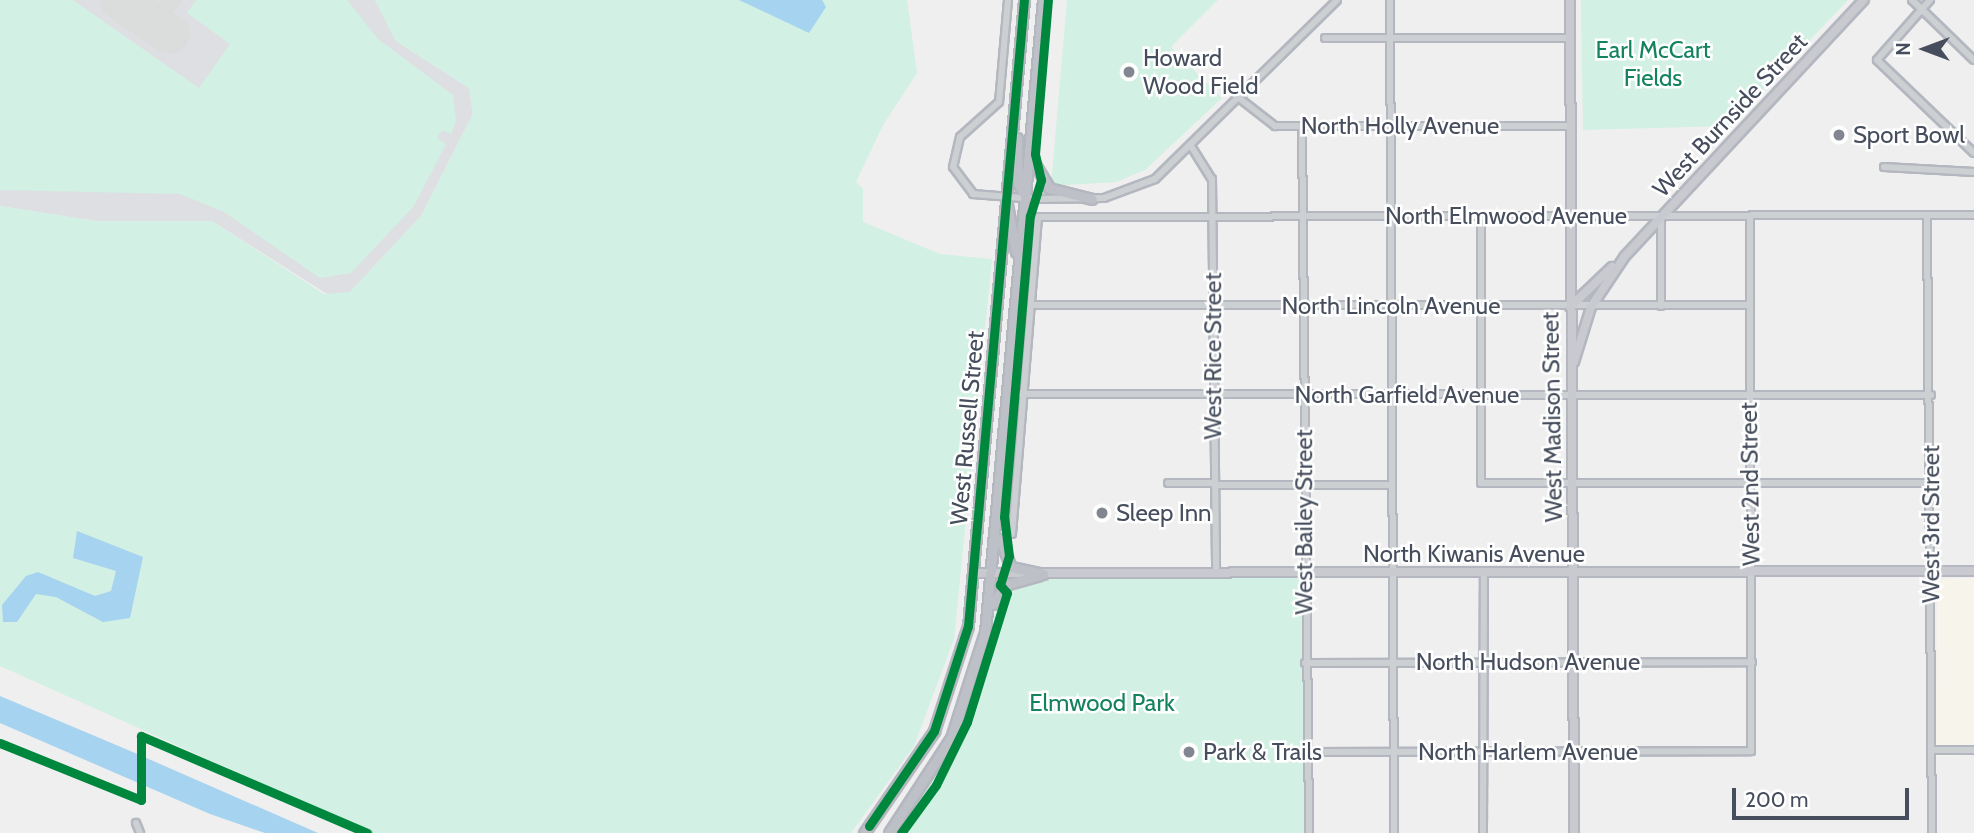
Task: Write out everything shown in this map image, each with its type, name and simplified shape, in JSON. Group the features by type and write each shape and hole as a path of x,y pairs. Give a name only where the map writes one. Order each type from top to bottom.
{"highway":[{"name":"West Russell Street","path":"864,833 903,784 942,712 962,650 974,573 1024,0"},
{"name":"West Russell Street","path":"889,833 951,738 986,626 993,574 1043,0"},
{"path":"1015,98 1018,183 1026,198"},
{"path":"1032,125 1040,182 1092,199"},
{"path":"1006,199 1014,216 1018,286"},
{"path":"999,502 1003,559 1043,574"},
{"path":"986,626 1001,589 1043,574"}],"main road":[{"name":"West Madison Street","path":"1570,0 1574,833"},
{"name":"West Burnside Street","path":"1570,307 1625,256 1864,0"},
{"name":"West Burnside Street","path":"1571,381 1591,307 1625,256"},
{"name":"North Kiwanis Avenue","path":"974,573 1974,571"}],"street":[{"path":"1008,0 999,102 960,137 953,159 965,189 1006,199 1092,199 1145,184 1191,146 1337,0"},
{"path":"1390,0 1394,833"},
{"path":"1912,0 1974,60"},
{"path":"1930,0 1877,60 1974,153"},
{"path":"1325,38 1570,38"},
{"name":"North Holly Avenue","path":"1239,97 1268,123 1302,127 1571,126"},
{"name":"West Bailey Street","path":"1302,127 1305,752 1309,833"},
{"name":"West Rice Street","path":"1191,146 1211,171 1216,574"},
{"path":"1884,167 1974,172"},
{"name":"West 3rd Street","path":"1927,215 1931,395 1932,833"},
{"name":"North Elmwood Avenue","path":"1032,305 1038,217 1974,215"},
{"path":"1481,216 1482,483 1931,483"},
{"path":"1661,216 1661,306"},
{"name":"West 2nd Street","path":"1750,216 1751,751"},
{"path":"1012,534 1032,305"},
{"name":"North Lincoln Avenue","path":"1032,305 1750,305"},
{"name":"North Garfield Avenue","path":"1008,394 1931,395"},
{"path":"1168,483 1392,485"},
{"path":"1483,574 1483,833"},
{"name":"North Hudson Avenue","path":"1305,663 1752,662"},
{"path":"1931,750 1974,750"},
{"name":"North Harlem Avenue","path":"1305,752 1751,751"},
{"path":"136,822 140,833"}],"shaded area":[{"path":"0,0 375,0 396,41 469,88 473,114 421,216 350,292 330,296 212,221 96,221 0,206"},
{"path":"1974,578 1974,755 1936,756 1937,579"}],"green space":[{"path":"0,0 73,0 199,88 230,44 187,13 196,0 347,0 378,39 453,95 456,121 451,134 442,130 437,138 446,144 414,206 351,273 320,278 224,212 180,194 0,190"},
{"path":"375,0 907,0 917,73 883,125 856,182 863,189 863,222 940,254 992,259 954,639 914,746 851,833 373,833 0,666 0,206 96,221 212,221 324,294 350,292 421,216 473,114 469,88 396,41"},
{"name":"Howard Wood Field","path":"1067,0 1218,0 1171,47 1222,98 1145,170 1116,182 1051,186"},
{"name":"Earl McCart Fields","path":"1581,0 1848,0 1728,126 1583,130"},
{"name":"Elmwood Park","path":"1043,574 1305,574 1305,833 897,833 951,738 1005,585"}],"water":[{"path":"739,0 822,0 826,7 809,33"},
{"path":"77,531 143,557 130,618 103,622 56,597 36,594 17,622 3,622 2,605 26,576 38,572 95,596 111,591 116,571 73,558"},
{"path":"0,696 318,833 265,833 210,814 0,723"}],"taxiway":[{"path":"142,16 159,16 173,0"}],"runway":[{"path":"120,0 170,34"}],"cycle path":[{"path":"869,826 934,731 968,626 1024,0"},
{"path":"901,833 936,785 967,722 1007,593 1000,585 1009,556 1004,517 1030,216 1041,180 1035,154 1048,0"},
{"path":"0,743 141,800 141,736 367,833"}],"place":[{"name":"Howard Wood Field","path":"1129,72"},
{"name":"Sport Bowl","path":"1839,135"},
{"name":"Sleep Inn","path":"1102,513"},
{"name":"Park & Trails","path":"1189,752"}]}
